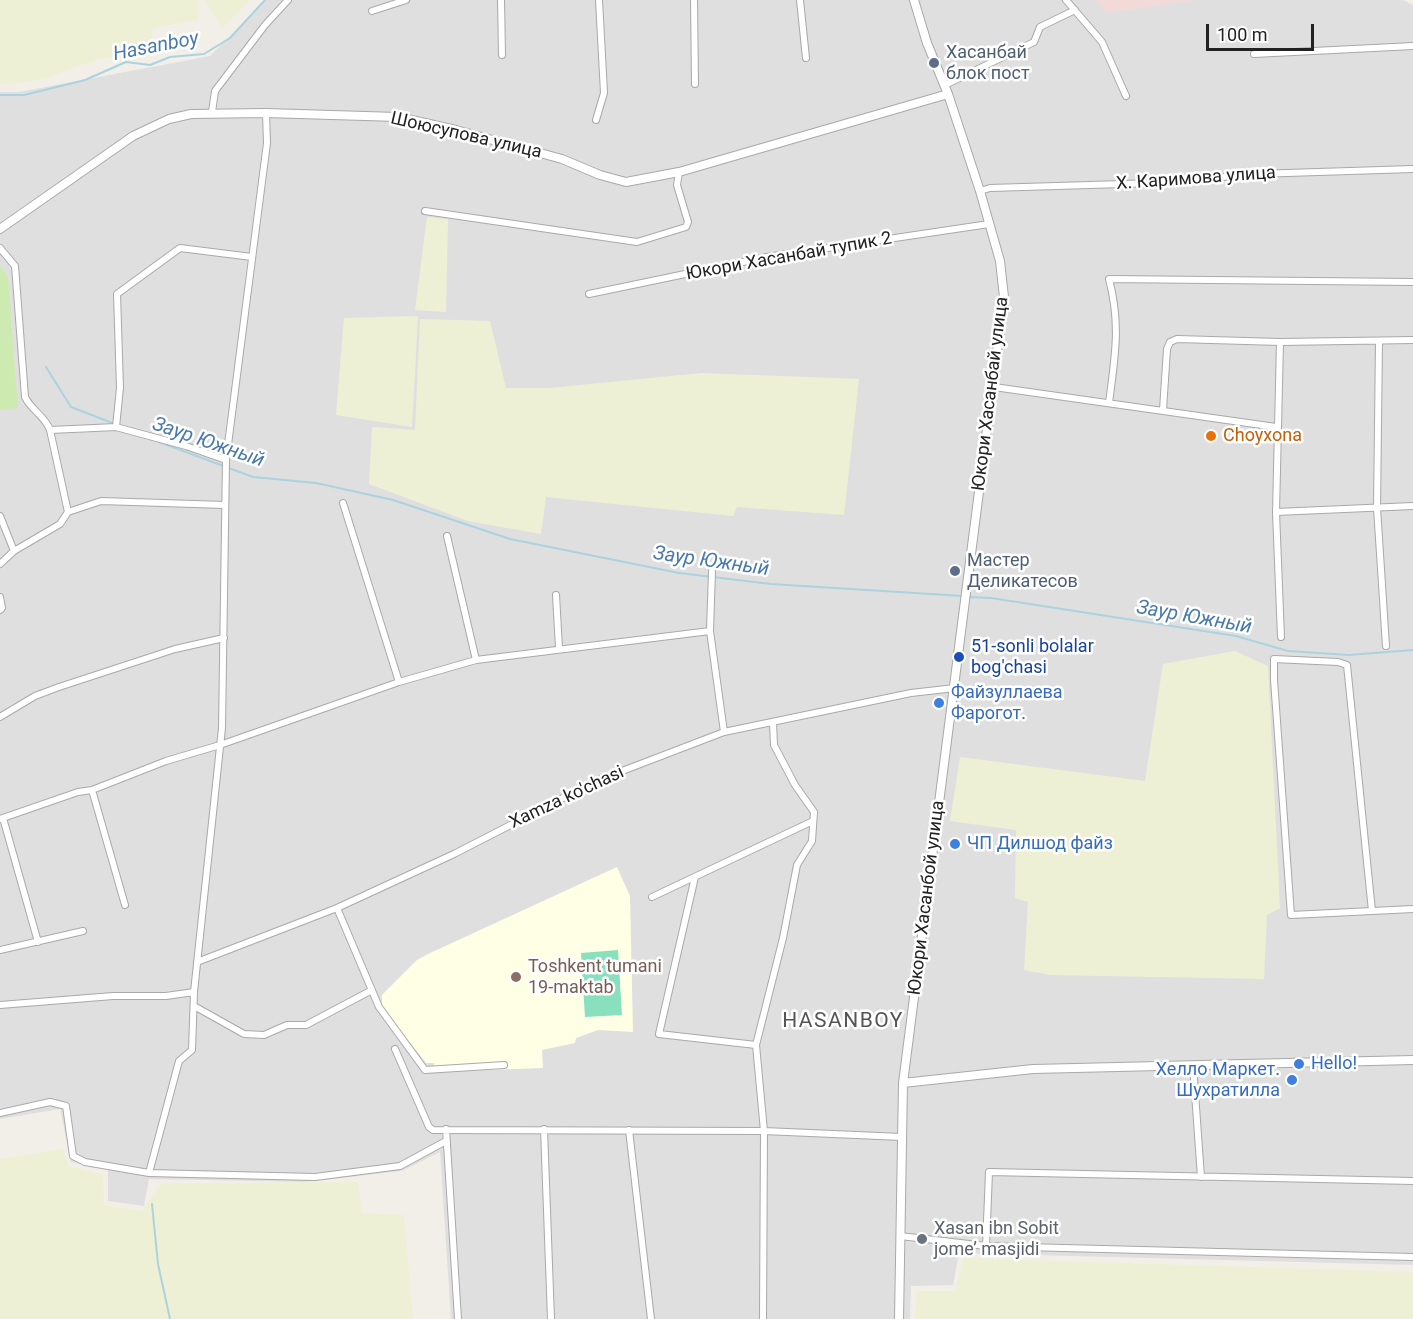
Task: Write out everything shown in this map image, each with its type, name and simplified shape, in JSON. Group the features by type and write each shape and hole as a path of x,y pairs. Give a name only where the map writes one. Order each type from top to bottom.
{"street":[{"path":"212,112 215,92 265,26 288,0"},
{"path":"372,11 406,0"},
{"path":"501,0 502,56"},
{"path":"596,120 604,93 599,0"},
{"path":"694,0 695,84"},
{"path":"800,0 806,58"},
{"name":"Юкори Хасанбай улица","path":"914,0 980,191 1000,261 1004,288 969,585"},
{"path":"1066,0 1102,42 1126,96"},
{"path":"945,85 1034,42 1040,27 1075,10"},
{"path":"1254,54 1413,46"},
{"name":"Шоюсупова улица","path":"0,229 133,136 169,119 212,112 375,115 410,119 562,159 617,180 641,180 679,172 948,94"},
{"path":"149,1173 178,1061 192,1050 194,993 220,745 226,460 267,143 266,113"},
{"name":"Х. Каримова улица","path":"980,191 990,188 1156,183 1255,174 1413,170"},
{"path":"425,211 637,242 686,227 688,222 677,185 679,172"},
{"name":"Юкори Хасанбай тупик 2","path":"589,294 767,257 989,225"},
{"path":"0,248 15,266 25,397 45,419 50,430 68,512"},
{"path":"116,427 120,388 117,294 180,248 252,257"},
{"path":"1109,403 1117,336 1116,304 1109,279 1413,282"},
{"path":"1163,410 1167,349 1170,342 1177,339 1280,342 1413,340"},
{"path":"1280,342 1276,427 1276,512 1281,637"},
{"path":"1379,342 1377,508 1386,646"},
{"path":"994,387 1276,427"},
{"path":"50,430 116,427 186,446 226,460"},
{"path":"0,564 14,551 60,524 68,512 101,501 225,505"},
{"path":"343,503 399,682"},
{"path":"1276,512 1413,506"},
{"path":"0,516 14,551"},
{"path":"447,536 476,660"},
{"path":"712,571 710,631 724,732"},
{"name":"Юкори Хасанбой улица","path":"899,1319 903,1083 969,585"},
{"path":"556,595 559,648"},
{"path":"0,597 2,608 0,610"},
{"path":"38,942 2,818 78,792 92,790 166,761 220,745 399,682 476,660 710,631"},
{"path":"0,717 35,696 59,687 175,650 224,638"},
{"path":"1372,911 1347,665 1338,662 1274,659 1291,915 1413,909"},
{"name":"Xamza ko'chasi","path":"197,962 337,908 454,854 596,782 724,732 911,693 955,688"},
{"path":"763,1319 764,1131 756,1044 783,938 797,865 812,841 814,812 795,784 774,745 772,722"},
{"path":"92,790 126,905"},
{"path":"652,897 813,821"},
{"path":"695,877 658,1034 756,1044"},
{"path":"337,908 379,1007 425,1070 504,1065"},
{"path":"0,950 83,931"},
{"path":"194,1006 244,1034 264,1035 287,1025 306,1025 372,990"},
{"path":"0,1005 113,996 166,996 194,993"},
{"path":"394,1049 429,1128 433,1130 764,1131 902,1137"},
{"path":"903,1083 1033,1069 1413,1060"},
{"path":"1193,1065 1201,1177"},
{"path":"0,1113 50,1102 66,1106 73,1156 85,1162 149,1173 315,1177 400,1166 446,1141"},
{"path":"446,1129 458,1319"},
{"path":"543,1129 551,1319"},
{"path":"629,1130 651,1319"},
{"path":"986,1246 989,1172 1413,1181"},
{"path":"900,1236 986,1246 1413,1257"}],"shaded area":[{"path":"0,0 198,0 198,20 153,28 151,53 103,58 39,80 0,85"},
{"path":"204,0 250,0 222,28"},
{"name":"Hasanboy","path":"266,0 1403,0 1413,5 1413,1265 959,1253 953,1285 911,1286 910,1319 451,1319 440,1152 402,1171 305,1182 149,1179 144,1206 108,1201 108,1168 71,1162 60,1109 0,1119 0,92 19,92 210,56"},
{"path":"1092,0 1195,0 1108,13"},
{"path":"427,217 448,219 446,312 415,310"},
{"path":"418,316 412,427 336,415 344,318"},
{"path":"420,319 490,321 506,388 550,388 702,373 859,379 844,515 737,507 733,516 546,497 541,534 468,521 369,484 372,427 415,430"},
{"path":"1235,651 1268,666 1280,908 1267,915 1264,979 1050,975 1024,970 1028,902 1015,898 1016,830 950,821 960,757 1145,781 1163,664"},
{"name":"Toshkent tumani 19-maktab","path":"617,867 630,896 633,1032 598,1030 576,1038 575,1043 542,1050 543,1068 434,1072 434,1063 426,1063 382,1007 382,995 417,960 428,954"},
{"path":"63,1149 68,1166 103,1175 104,1205 142,1211 161,1183 358,1182 362,1213 404,1215 413,1319 0,1319 0,1159"},
{"path":"964,1258 1413,1272 1413,1319 915,1319 917,1291 955,1291"}],"green space":[{"path":"0,267 8,276 18,408 0,410"},
{"path":"618,950 622,1015 585,1017 581,953"}],"waterway":[{"name":"Hasanboy","path":"0,95 24,95 85,80 126,62 150,65 170,57 204,54 230,38 265,0"},
{"name":"Заур Южный","path":"46,367 71,407 115,424"},
{"name":"Заур Южный","path":"159,442 253,477 316,483 393,500 510,539 679,573 771,584 963,596"},
{"name":"Заур Южный","path":"968,597 991,598 1236,636 1288,651 1349,655 1413,650"},
{"path":"152,1204 158,1264 170,1319"}],"place":[{"name":"Хасанбай блок пост","path":"934,63"},
{"name":"Choyxona","path":"1211,436"},
{"name":"Мастер Деликатесов","path":"955,571"},
{"name":"51-sonli bolalar bog'chasi","path":"959,657"},
{"name":"Файзуллаева Фарогот.","path":"939,703"},
{"name":"ЧП Дилшод файз","path":"955,844"},
{"name":"Toshkent tumani 19-maktab","path":"516,977"},
{"name":"Hello!","path":"1299,1064"},
{"name":"Хелло Маркет. Шухратилла","path":"1292,1080"},
{"name":"Xasan ibn Sobit jome’ masjidi","path":"922,1239"}],"district":[{"name":"HASANBOY","path":"843,1022"}]}
